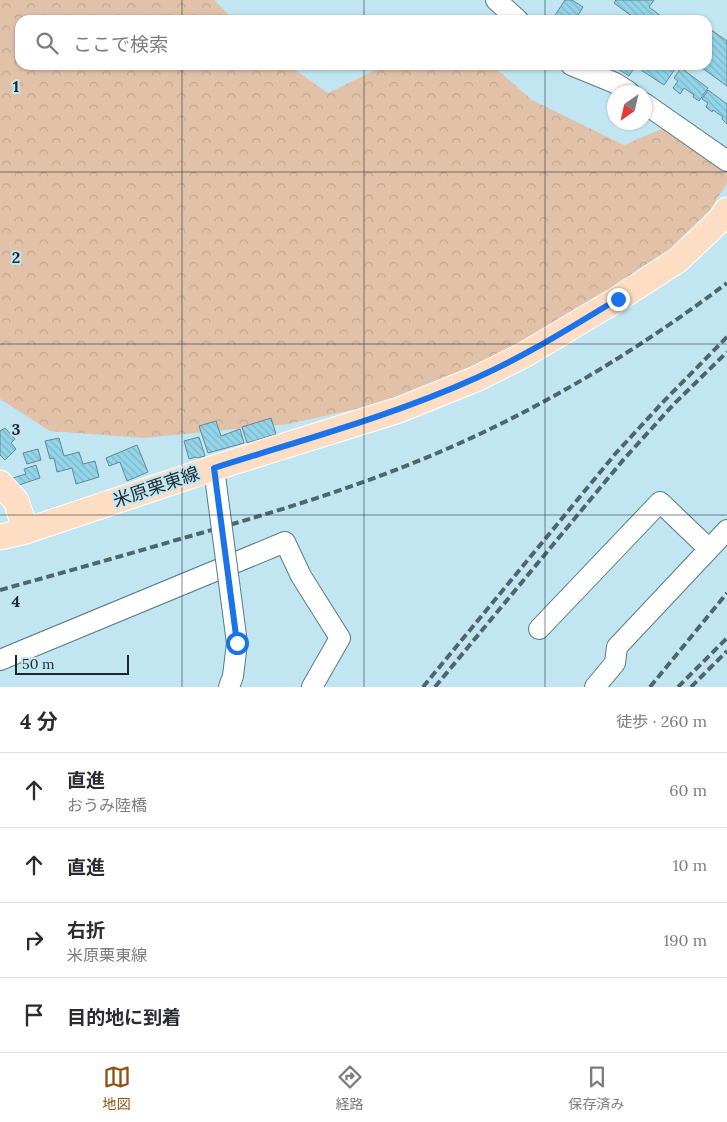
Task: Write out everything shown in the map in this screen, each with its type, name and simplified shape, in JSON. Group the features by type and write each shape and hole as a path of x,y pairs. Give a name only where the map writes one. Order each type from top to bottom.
{"main road":[{"name":"米原栗東線","path":"0,537 26,531 214,468 399,410 476,379 524,355 618,299 678,260 720,220 727,210"},
{"path":"0,483 16,500 26,531"}],"street":[{"path":"496,0 512,15"},
{"path":"583,70 618,85"},
{"path":"652,109 727,161"},
{"path":"214,468 237,643 229,687"},
{"path":"539,629 660,502 709,549"},
{"path":"595,687 615,663 617,646 727,530"},
{"path":"0,660 285,542 301,576 340,638 312,687"}],"green space":[{"path":"0,0 214,0 229,15 15,15 15,70 295,70 328,93 375,70 498,70 532,100 624,145 666,127 727,168 727,183 710,210 656,264 596,304 425,394 288,424 143,438 50,431 0,399"}],"building":[{"path":"565,0 572,0 583,7 578,15 555,15"},
{"path":"616,0 654,0 649,7 659,15 630,15 614,3"},
{"path":"712,30 727,41 727,86 705,70 712,70"},
{"path":"620,70 633,70 629,76"},
{"path":"641,70 674,70 664,85"},
{"path":"680,70 684,70 708,88 699,101 684,88 680,94 673,88 678,81 674,78"},
{"path":"708,90 727,104 727,124 722,119 723,117 706,107 708,103 702,99"},
{"path":"271,418 276,434 247,443 242,427"},
{"path":"216,421 221,436 240,429 244,443 208,453 199,426"},
{"path":"5,428 15,439 11,443 16,449 5,460 0,455 0,431"},
{"path":"199,437 205,456 189,459 184,441"},
{"path":"59,438 64,456 79,452 83,464 95,461 99,477 76,484 72,468 57,472 54,458 50,459 45,441"},
{"path":"137,445 148,472 127,481 120,462 109,466 106,458"},
{"path":"38,449 41,460 27,464 23,453"},
{"path":"36,465 40,478 16,486 13,478 26,474 24,469"}],"railway":[{"path":"0,590 273,512 338,491 435,454 512,418 586,378 658,332 727,283"},
{"path":"423,687 616,453 727,337"},
{"path":"435,687 624,459 673,405 727,352"},
{"path":"650,687 727,593"},
{"path":"678,687 727,638"},
{"path":"691,687 727,651"}],"route":[{"path":"237,643 214,468 399,410 476,379 524,355 618,299"}]}
